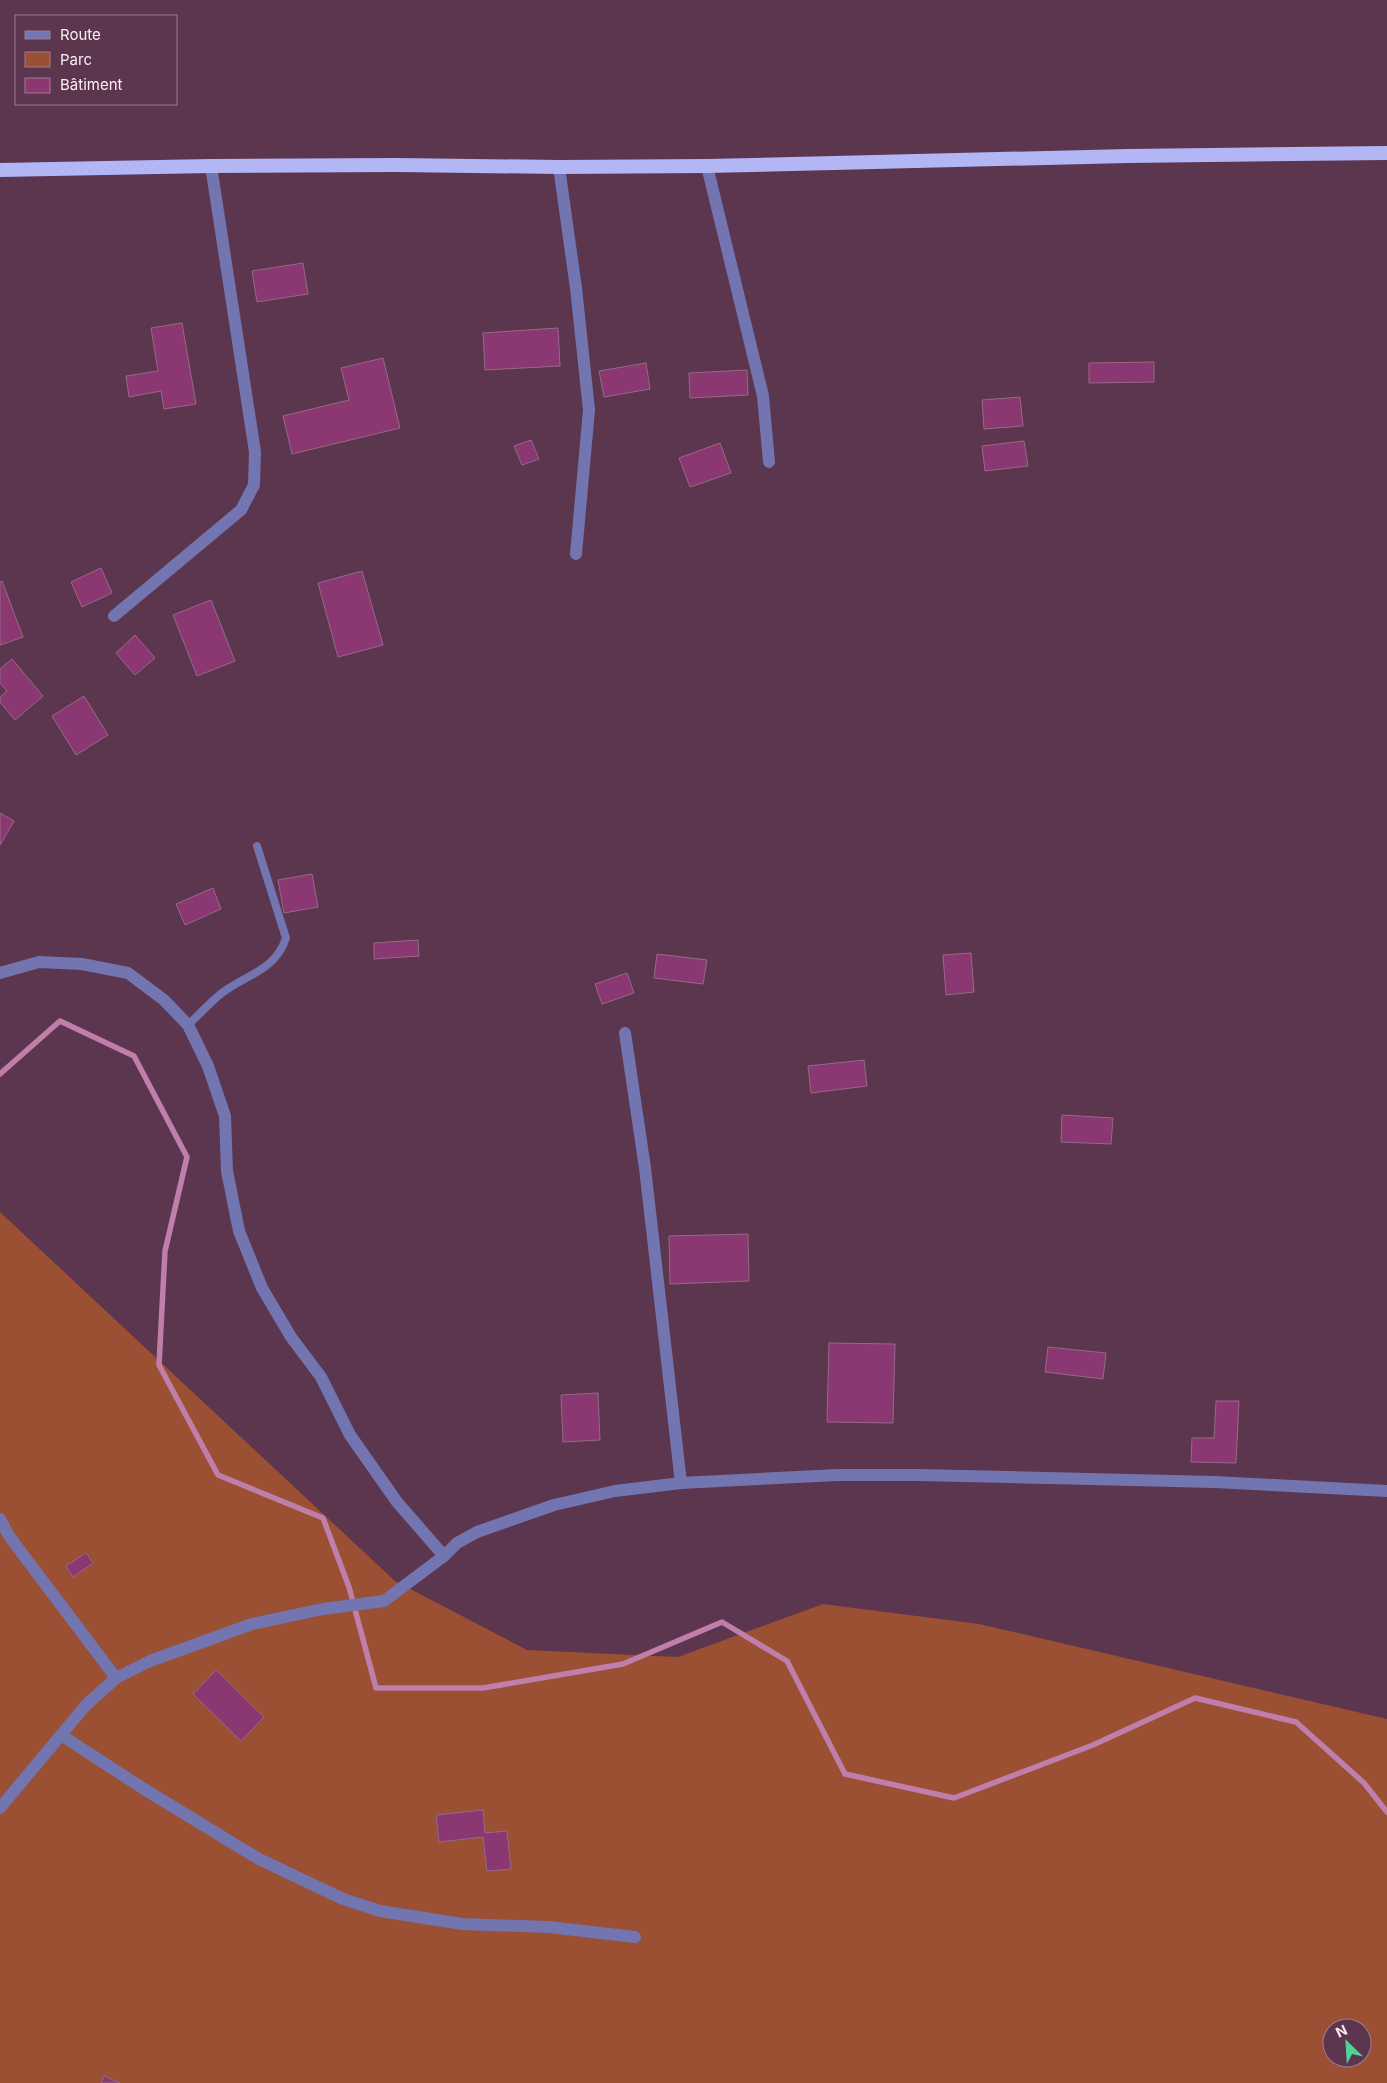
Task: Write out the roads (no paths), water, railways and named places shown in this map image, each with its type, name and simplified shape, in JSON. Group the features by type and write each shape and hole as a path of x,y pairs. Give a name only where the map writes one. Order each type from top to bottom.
{"highway":[{"path":"0,170 398,165 559,168 1128,156 1387,153"}],"street":[{"path":"114,616 241,510 254,485 255,452 211,166"},
{"path":"707,166 763,396 768,462"},
{"path":"559,168 576,288 589,410 576,554"},
{"path":"0,973 39,962 82,964 128,973 164,1000 188,1025 208,1066 225,1116 227,1171 239,1231 262,1288 290,1337 321,1377 350,1435 397,1502 444,1556"},
{"path":"625,1033 645,1168 681,1482"},
{"path":"0,1808 86,1705 116,1678 150,1661 252,1624 323,1609 384,1601 444,1556 457,1543 477,1532 554,1505 614,1491 681,1482 837,1475 919,1475 1215,1482 1387,1491"},
{"path":"0,1519 15,1543 116,1678"},
{"path":"61,1735 144,1789 259,1859 343,1899 380,1911 462,1924 549,1927 635,1937"}],"lane":[{"path":"188,1025 222,992 257,974 281,952 286,938 257,846"}],"waterway":[{"path":"0,1074 60,1021 134,1056 187,1157 165,1251 159,1365 218,1475 323,1518 349,1587 376,1688 483,1688 623,1664 722,1622 787,1661 845,1774 954,1798 1093,1745 1195,1698 1296,1722 1364,1783 1387,1812"}]}
